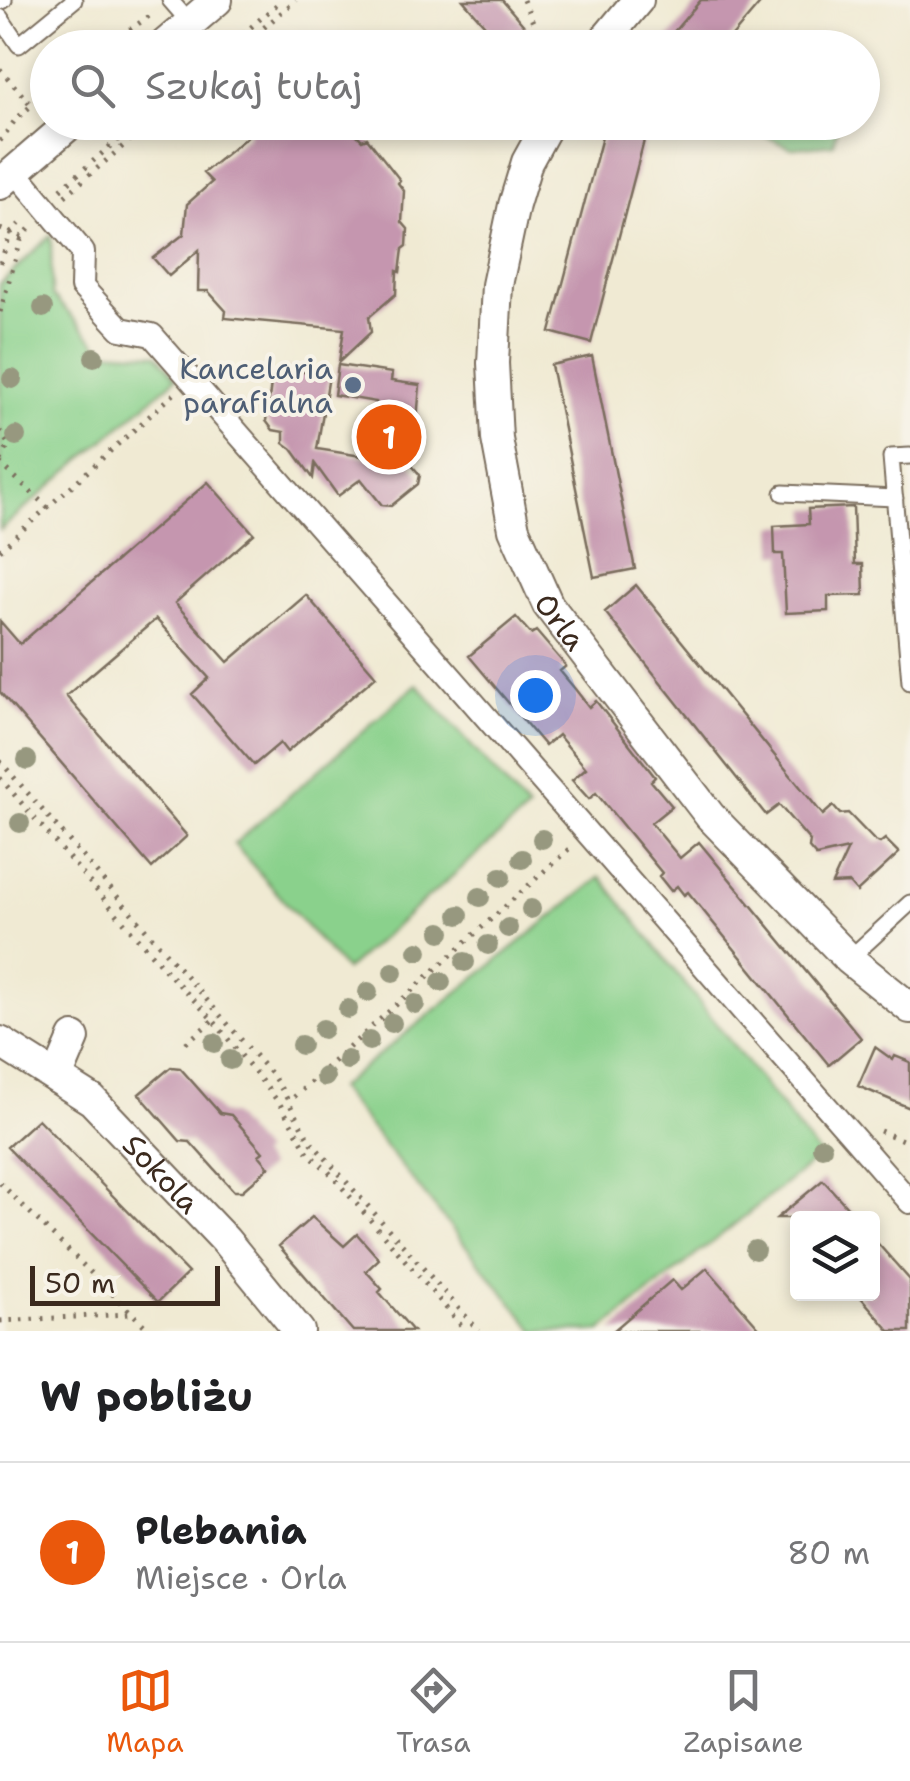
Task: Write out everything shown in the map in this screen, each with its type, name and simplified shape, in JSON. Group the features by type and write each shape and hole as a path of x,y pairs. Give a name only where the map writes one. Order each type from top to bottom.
{"street":[{"path":"177,8 217,0"},
{"path":"613,30 638,0"},
{"path":"51,140 7,178 48,210 83,252 82,287 120,329 152,335 910,1202"},
{"name":"Orla","path":"539,140 527,162 514,205 497,285 493,363 497,439 514,528 548,605 710,816 850,959 910,1008"},
{"path":"57,1078 74,1038"},
{"name":"Sokola","path":"0,1042 92,1100 212,1226 299,1331"}],"lane":[{"path":"37,30 74,0"},
{"path":"0,17 18,45 30,35"},
{"path":"910,456 891,457 910,682"},
{"path":"782,494 895,498"},
{"path":"850,959 910,903"}],"path":[{"path":"247,30 282,0"},
{"path":"261,30 296,0"},
{"path":"523,0 537,30"},
{"path":"137,30 177,8"},
{"path":"0,69 30,105 0,140"},
{"path":"0,312 22,237 130,140"},
{"path":"0,229 22,237"},
{"path":"0,550 191,379"},
{"path":"0,432 8,445 0,463 48,508"},
{"path":"0,761 270,1074 290,1099 312,1143 478,1331"},
{"path":"0,778 283,1103 308,1154 466,1331"},
{"path":"294,1097 588,832"},
{"path":"186,1043 213,1020"},
{"path":"0,1182 150,1331"},
{"path":"0,1321 129,1314"}],"green space":[{"path":"774,140 834,140 833,144 792,148"},
{"path":"51,235 52,295 104,351 157,354 176,378 0,530 0,284"},
{"path":"417,684 528,810 345,970 234,844"},
{"path":"601,877 820,1156 601,1331 535,1331 338,1088"}],"building":[{"path":"463,0 502,0 526,28 489,30"},
{"path":"701,0 763,0 737,30 675,30"},
{"path":"243,140 369,140 400,180 404,191 402,222 408,229 407,246 403,249 400,272 397,271 396,294 369,317 371,332 339,362 344,329 225,318 226,311 208,291 198,291 199,250 169,276 153,258 184,234 187,204 212,182 203,173"},
{"path":"601,140 644,140 591,343 550,332"},
{"path":"592,356 635,569 594,577 551,365"},
{"path":"338,365 392,373 391,381 420,385 417,420 411,419 404,456 420,475 418,484 391,506 382,505 361,479 338,496 315,464 313,478 284,443 284,432 273,430 266,421 272,376 284,369 329,376 317,449 368,457 376,402 334,395"},
{"path":"208,482 254,534 175,603 228,662 306,595 376,676 287,752 280,743 254,765 192,694 209,678 156,619 66,696 187,836 152,868 0,692 0,621 20,644"},
{"path":"853,507 855,564 863,564 864,595 828,596 828,611 786,613 783,554 775,554 774,526 809,524 808,509"},
{"path":"636,585 823,815 833,806 840,814 848,813 875,841 885,839 899,853 857,892 849,883 832,884 848,849 816,856 809,848 810,841 779,805 766,815 605,612"},
{"path":"516,617 531,634 536,631 566,666 560,671 589,707 596,701 655,777 651,781 672,806 651,823 680,858 699,842 861,1038 829,1065 688,892 684,895 677,886 671,891 659,876 662,873 596,793 589,799 572,780 586,768 558,735 545,746 469,656"},
{"path":"875,1047 893,1060 895,1056 910,1062 910,1108 858,1086"},
{"path":"171,1067 180,1068 220,1113 231,1115 263,1152 259,1155 269,1167 242,1191 234,1191 190,1142 180,1141 139,1094"},
{"path":"38,1119 188,1273 158,1302 7,1147"},
{"path":"823,1180 851,1211 790,1211 790,1218 777,1218"},
{"path":"312,1217 344,1246 357,1234 379,1259 366,1271 413,1331 353,1331 279,1246"},
{"path":"880,1246 910,1280 910,1331 890,1331 864,1301 880,1301"},
{"path":"707,1268 762,1331 613,1331 672,1280 681,1290"}],"place":[{"name":"Kancelaria parafialna","path":"353,385"},
{"name":"Plebania","path":"389,437"}]}
